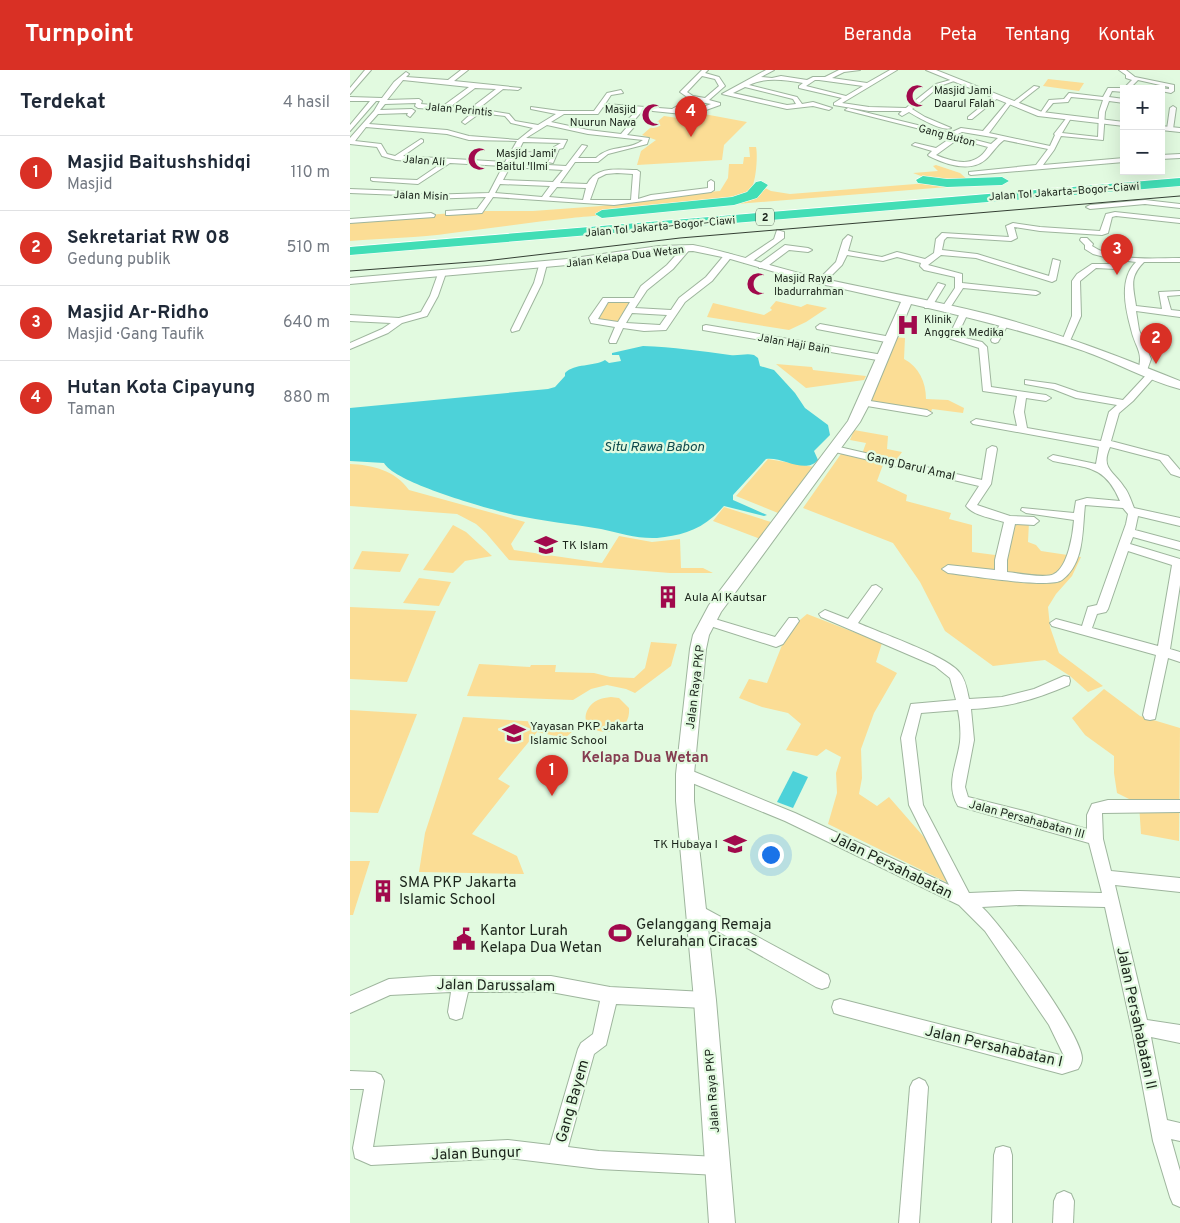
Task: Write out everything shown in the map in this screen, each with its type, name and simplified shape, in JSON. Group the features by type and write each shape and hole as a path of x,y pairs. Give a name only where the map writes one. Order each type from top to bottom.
{"highway":[{"name":"Jalan Tol Jakarta–Bogor–Ciawi","path":"350,241 1180,174"},
{"path":"923,180 947,183 1074,177 1126,178"},
{"name":"Jalan Tol Jakarta–Bogor–Ciawi","path":"350,251 1180,182"},
{"path":"586,216 734,201 752,195 760,185"},
{"path":"451,233 511,224"}],"street":[{"path":"351,89 368,70"},
{"path":"350,142 365,126 401,78 410,70"},
{"path":"449,82 465,70"},
{"path":"710,101 759,78 758,76 771,70"},
{"path":"826,79 843,70 857,70"},
{"path":"894,70 836,104 871,109 893,108 909,110 954,135"},
{"path":"930,70 1041,114 1120,123"},
{"path":"1122,70 1129,74 1127,77 1146,79 1172,86 1171,91 1165,92"},
{"path":"722,86 717,78 703,72 683,92 706,100 722,86 743,86 796,98 799,104"},
{"path":"759,78 772,80 790,73"},
{"path":"877,74 884,76"},
{"path":"401,78 474,86 518,88 514,93"},
{"path":"781,78 807,82"},
{"path":"849,98 801,87 817,78 868,85"},
{"path":"1129,85 1134,79"},
{"path":"894,120 909,110 938,85 952,80"},
{"path":"445,110 474,86"},
{"path":"465,122 502,87"},
{"path":"970,118 1036,87"},
{"path":"1057,134 1101,139 1102,112 1106,98 1110,89 1120,90"},
{"path":"551,162 555,156 556,148 563,144 594,113 598,112 610,93 619,95"},
{"path":"727,93 787,107 799,104 813,104 829,108"},
{"path":"986,132 1006,101 1015,94"},
{"path":"1041,114 1051,101 1065,102 1068,96 1120,100"},
{"path":"350,99 383,100"},
{"path":"601,105 693,113 718,105 710,101 692,99 674,111"},
{"path":"350,129 374,100"},
{"name":"Jalan Perintis","path":"383,100 419,101 418,106 445,110"},
{"path":"1180,106 1174,105 1170,107 1166,128 1180,130"},
{"name":"Jalan Perintis","path":"376,112 411,113 418,107 475,111 507,115 513,122 539,127"},
{"path":"533,108 561,113 594,113"},
{"path":"623,136 631,127 626,124 641,109"},
{"name":"Gang Buton","path":"848,110 992,146 1002,138"},
{"path":"475,111 488,113"},
{"path":"449,214 479,211 491,195 514,154 518,140 561,113"},
{"path":"1039,166 1052,148 1057,134 1068,118"},
{"path":"547,123 582,126 623,136 648,139 645,143 638,146 606,152 598,160 573,160"},
{"path":"365,126 454,132 469,138 563,144"},
{"path":"411,142 429,130"},
{"path":"992,146 982,160 964,166 932,156 931,154 954,135 968,130 1052,148"},
{"path":"396,158 421,141"},
{"name":"Jalan Ali","path":"350,142 379,145 384,155 396,158 506,166 567,168"},
{"path":"915,145 935,150"},
{"path":"544,199 584,146"},
{"path":"514,154 555,156"},
{"path":"1165,157 1180,156"},
{"path":"971,174 1039,166 1120,160"},
{"path":"373,179 419,182 447,162"},
{"path":"586,201 593,179 602,173 636,172 634,201"},
{"path":"497,182 590,186"},
{"name":"Jalan Misin","path":"350,192 426,197 491,195 617,203 651,196 714,190 711,182"},
{"path":"566,200 568,190"},
{"path":"1090,207 1145,202 1180,206"},
{"path":"843,253 883,259 897,254 926,262 939,252 940,239 943,235 1012,239 1010,226 1012,225 1048,230 1102,233 1105,231 1109,216 1112,214 1180,221"},
{"path":"350,221 431,215"},
{"path":"746,261 777,241 780,238 780,232"},
{"path":"821,281 838,264 848,237"},
{"path":"1084,240 1089,244 1088,247 1092,251 1117,257 1142,260 1180,260"},
{"path":"762,266 788,247 808,250"},
{"path":"613,341 620,325 644,288 670,267 687,248"},
{"name":"Jalan Kelapa Dua Wetan","path":"350,281 543,264 659,249 687,248 729,255 762,266 821,281 1005,323 1066,341 1180,385"},
{"path":"939,252 977,256 1052,280 1056,261"},
{"path":"636,300 606,300 593,318 595,322 662,328 688,294 714,274 729,255"},
{"path":"1066,341 1077,311 1074,290 1076,281 1095,266 1112,267 1117,257"},
{"path":"1102,468 1101,458 1114,412 1148,372 1146,359 1135,330 1128,279 1132,270 1142,260"},
{"path":"926,262 924,265 927,268 958,275 959,288 945,309"},
{"path":"515,330 538,283 543,264"},
{"path":"350,318 399,321 422,315 428,311 442,273"},
{"path":"928,306 941,285"},
{"path":"958,285 1036,293"},
{"path":"1167,313 1162,294 1180,293"},
{"path":"1163,300 1180,302"},
{"name":"Jalan Raya PKP","path":"722,1223 705,1000 685,801 685,774 698,649 708,621 715,609 835,449 864,403 907,301"},
{"path":"1132,308 1180,314"},
{"path":"630,310 672,313"},
{"path":"964,313 952,338 979,344 983,347 985,388 1046,398"},
{"path":"350,346 384,331 399,321"},
{"path":"995,340 1005,323"},
{"path":"820,326 891,340"},
{"name":"Jalan Haji Bain","path":"706,328 883,358"},
{"path":"1022,430 1019,412 1028,382 1031,375 1043,376"},
{"path":"1028,382 1054,387 1076,395 1123,403"},
{"path":"864,403 927,414"},
{"path":"976,422 1106,444 1164,458 1175,472 1180,474"},
{"name":"Gang Darul Amal","path":"835,449 986,484"},
{"path":"992,449 986,484 971,506 977,510 1010,520 1034,521"},
{"path":"1054,458 1102,468 1116,482 1130,509 1130,532 1123,546 1102,609 1092,611 1088,625"},
{"path":"948,569 1044,580 1059,577 1072,557 1079,526 1079,505 1082,502 1130,509 1180,522"},
{"path":"1026,510 1079,517"},
{"path":"1001,576 1001,560 1010,520"},
{"path":"1130,532 1180,546"},
{"path":"1123,546 1179,563 1150,715"},
{"path":"851,624 876,589"},
{"name":"Jalan Persahabatan III","path":"826,614 949,669 955,675 964,705 968,732 958,787 959,795 963,802 1024,817 1094,838"},
{"path":"708,621 776,642 779,641 793,621"},
{"path":"1056,623 1180,657"},
{"path":"965,900 916,805 908,738 916,708 1002,702 1037,693 1064,681"},
{"name":"Jalan Persahabatan","path":"685,774 790,817 965,900 1029,898 1111,900"},
{"name":"Jalan Persahabatan II","path":"1180,806 1097,808 1094,814 1094,838 1106,877 1171,1176 1180,1197"},
{"path":"1106,877 1180,885"},
{"name":"Jalan Persahabatan I","path":"840,1007 1062,1065 1072,1063 1073,1057 1069,1045 1056,1019 991,926 965,900"},
{"path":"695,910 822,982"},
{"path":"456,1012 461,984"},
{"name":"Jalan Darussalam","path":"350,1004 389,987 461,984 551,984 610,995 705,1000"},
{"name":"Gang Bayem","path":"556,1155 587,1049 600,1039 610,995"},
{"path":"1140,1027 1180,1034"},
{"name":"Jalan Bungur","path":"350,1080 375,1081 362,1148 365,1154 371,1156 508,1149 635,1164 718,1166"},
{"path":"910,1223 919,1088"},
{"path":"1160,1128 1180,1132"},
{"path":"1002,1223 1003,1155"},
{"path":"1063,1223 1064,1201"}],"shaded area":[{"path":"1048,79 1084,83 1079,91 1043,86"},
{"path":"704,114 747,122 724,145 722,160 637,165 641,151 656,140 642,135 664,116 685,119 688,116 698,118"},
{"path":"749,147 756,147 757,151 756,170 752,187 750,190 737,196 718,201 693,206 557,220 439,235 350,241 350,221 479,211 533,211 601,206 683,194 720,191 728,178 729,164 743,164 744,157 750,157"},
{"path":"936,165 960,173 969,181 929,179 913,173 938,171 933,166"},
{"path":"928,183 972,185 675,209 725,204 763,187 771,191 790,194"},
{"path":"609,300 629,301 620,322 598,320"},
{"path":"776,301 801,307 807,304 827,308 806,322 789,330 707,317 713,303 764,315 772,310 770,308"},
{"path":"893,337 905,338 904,359 914,366 921,376 925,387 926,399 948,400 964,408 963,413 932,409 931,412 871,402"},
{"path":"776,364 812,367 813,370 866,376 864,380 806,388"},
{"path":"854,430 888,436 887,449 902,452 897,459 884,462 877,481 907,495 906,501 951,513 949,519 972,525 972,552 1003,556 1008,523 1029,522 1028,542 1036,545 1041,551 1081,557 1072,576 1056,594 1048,607 1050,627 1059,653 1103,686 1088,692 1070,676 1045,660 993,666 945,631 920,582 893,543 803,508 843,451 862,454 866,443 850,440"},
{"path":"768,459 814,467 763,540 713,521 724,507 771,522 778,513 736,496"},
{"path":"350,464 375,467 390,473 409,490 525,522 511,544 514,550 602,563 619,536 652,542 680,539 681,568 703,568 713,573 670,573 509,560 476,524 457,514 350,506"},
{"path":"453,525 466,532 492,556 465,561 453,573 423,570"},
{"path":"362,551 409,554 400,572 353,569"},
{"path":"419,578 451,582 439,606 403,603"},
{"path":"350,607 436,611 407,682 350,679"},
{"path":"807,614 882,643 876,662 897,673 874,713 861,749 862,778 859,794 877,806 889,797 930,844 948,883 828,824 837,793 836,773 841,757 826,749 817,756 786,750 801,724 788,713 762,707 739,698 749,679 767,683 788,630"},
{"path":"651,642 677,644 671,666 635,693 607,685 591,689 573,700 467,696 479,664 530,667 531,665 556,665 555,672 594,673 610,677 634,678 645,668"},
{"path":"1104,689 1140,716 1180,728 1179,841 1141,834 1139,804 1117,793 1114,756 1085,735 1072,718"},
{"path":"611,697 619,698 629,708 627,719 622,727 613,731 595,730 588,725 586,718 588,709 595,702"},
{"path":"350,710 417,714 378,813 350,812"},
{"path":"463,717 570,724 573,731 565,738 537,732 498,779 510,786 472,834 517,856 524,874 419,872 425,833"},
{"path":"350,861 370,861 353,915 350,915"}],"water":[{"name":"Situ Rawa Babon","path":"643,346 730,355 754,355 758,358 760,366 774,370 795,393 805,408 828,425 830,435 814,451 818,460 813,464 807,466 766,459 733,495 733,500 767,515 764,516 724,506 707,522 687,532 665,537 642,538 502,512 423,487 392,471 384,463 350,461 350,408 548,389 555,387 569,370 605,360 609,363 621,361 619,355 612,355 612,353"},
{"path":"793,771 808,777 793,808 777,802"}],"tram line":[{"path":"350,271 485,261 680,238 1180,196"}],"place":[{"name":"Masjid Jami Daarul Falah","path":"917,96"},
{"name":"Masjid Nuurun Nawa","path":"653,115"},
{"name":"Hutan Kota Cipayung","path":"691,137"},
{"name":"Masjid Jami' Baitul 'Ilmi","path":"479,159"},
{"name":"Masjid Ar-Ridho","path":"1117,275"},
{"name":"Masjid Raya Ibadurrahman","path":"758,284"},
{"name":"Klinik Anggrek Medika","path":"908,325"},
{"name":"Sekretariat RW 08","path":"1156,364"},
{"name":"TK Islam","path":"546,545"},
{"name":"Aula Al Kautsar","path":"668,597"},
{"name":"Yayasan PKP Jakarta Islamic School","path":"514,733"},
{"name":"Masjid Baitushshidqi","path":"552,796"},
{"name":"TK Hubaya I","path":"735,844"},
{"name":"SMA PKP Jakarta Islamic School","path":"383,891"},
{"name":"Gelanggang Remaja Kelurahan Ciracas","path":"620,933"},
{"name":"Kantor Lurah Kelapa Dua Wetan","path":"464,939"}],"district":[{"name":"Kelapa Dua Wetan","path":"645,757"}]}
